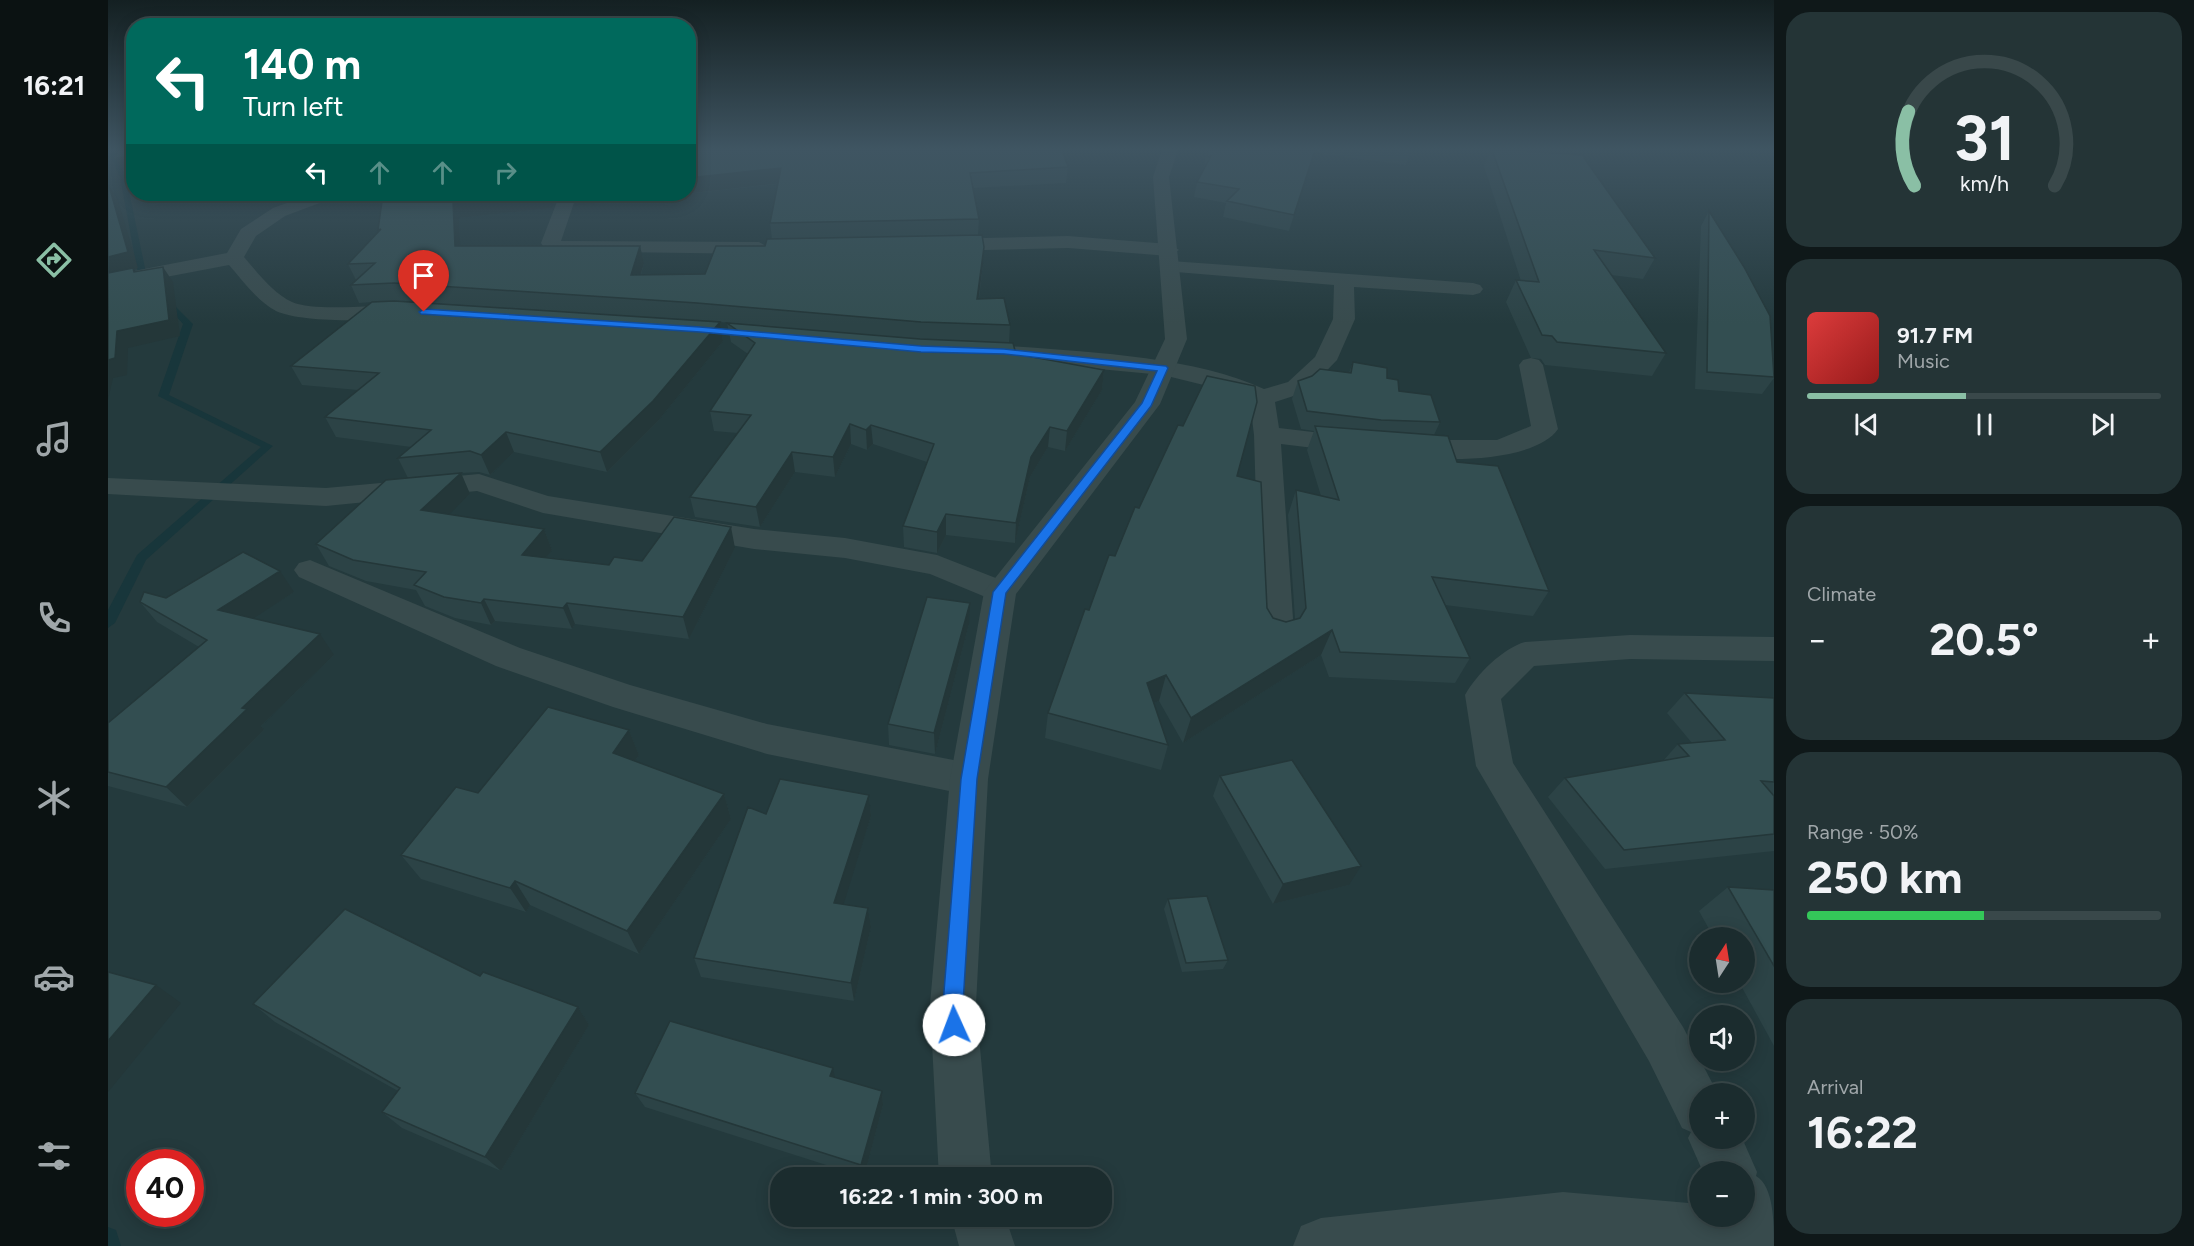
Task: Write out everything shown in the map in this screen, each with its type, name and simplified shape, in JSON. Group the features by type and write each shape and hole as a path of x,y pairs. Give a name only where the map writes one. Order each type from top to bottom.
{"street":[{"path":"234,258 248,232 279,212 289,208"},
{"path":"563,208 551,243 553,247 778,248"},
{"path":"965,1167 953,1004 969,779 999,592 1147,404 1176,339 1164,208"},
{"path":"921,245 1068,242 1170,259 1344,279 1473,289"},
{"path":"108,282 234,258"},
{"path":"234,258 257,285 286,307 336,313 424,312"},
{"path":"945,350 1004,352 1163,368 1237,386 1262,398 1297,387 1325,360 1344,319 1344,279"},
{"path":"1267,435 1372,447 1481,450 1532,439 1545,429 1531,365"},
{"path":"1262,398 1267,435 1278,633"},
{"path":"108,486 326,497 479,482 492,484 507,493 543,504 754,539 845,548 937,565 999,592"},
{"path":"310,570 508,657 626,697 767,739 969,779"},
{"path":"1689,1089 1666,1044 1495,766 1483,695 1525,654 1630,647 1774,649"},
{"path":"1321,1246 1563,1219 1761,1225"},
{"path":"981,1227 987,1246"}],"building":[{"path":"108,208 115,208 128,252 108,257"},
{"path":"381,208 453,208 455,246 640,246 631,275 705,274 716,246 765,246 767,239 982,235 984,247 977,299 1004,298 1010,325 921,322 697,303 394,283 351,285 375,263 348,264 381,229 378,230"},
{"path":"773,208 977,208 979,219 770,223"},
{"path":"1261,208 1296,208 1294,215"},
{"path":"1513,208 1620,208 1655,258 1594,250 1666,353 1557,342 1552,336 1542,335 1516,280 1539,282"},
{"path":"1709,211 1744,267 1770,316 1774,377 1707,372"},
{"path":"163,267 169,320 117,331 115,358 108,360 108,273 133,268 134,272"},
{"path":"394,301 720,322 653,401 600,452 506,432 481,455 470,451 398,458 431,430 325,417 379,373 291,366 372,302"},
{"path":"727,323 920,339 1013,343 1016,354 1104,370 1067,431 1050,427 1031,457 1016,523 946,514 937,532 903,526 934,444 871,425 866,430 850,424 833,457 792,452 756,507 690,497 751,415 710,411 755,343"},
{"path":"1353,362 1387,368 1387,378 1398,380 1399,391 1431,395 1440,422 1381,420 1307,411 1298,381 1312,376 1320,369 1351,373"},
{"path":"1207,376 1255,386 1257,402 1237,476 1261,482 1267,608 1273,618 1286,622 1300,618 1306,608 1296,490 1339,500 1315,426 1448,436 1457,462 1498,466 1549,591 1432,577 1470,658 1340,652 1332,630 1191,718 1166,675 1147,683 1168,745 1048,713 1085,609 1089,610 1109,555 1115,556 1135,507 1139,508 1178,425 1183,426"},
{"path":"461,473 421,510 544,529 522,555 609,565 614,557 642,561 674,517 731,527 683,617 567,603 563,608 484,599 481,603 444,597 414,585 426,572 353,560 316,544 386,480"},
{"path":"243,552 280,571 218,610 320,634 242,708 247,709 166,787 108,772 108,723 207,640 140,602 144,592 166,598"},
{"path":"927,597 970,603 934,733 888,724"},
{"path":"1685,693 1774,698 1774,782 1761,781 1774,796 1774,834 1624,850 1565,778 1689,756 1678,744 1725,740"},
{"path":"548,707 629,730 613,753 724,794 627,931 515,881 510,888 401,855 456,787 478,793"},
{"path":"1292,760 1361,866 1283,884 1220,776"},
{"path":"780,779 869,795 834,903 868,908 851,983 694,958 748,807 766,814"},
{"path":"1728,887 1774,890 1774,966 1755,933 1755,927 1751,927"},
{"path":"1207,896 1228,960 1186,963 1168,899"},
{"path":"345,909 480,976 483,972 578,1007 485,1157 382,1112 400,1088 253,1004"},
{"path":"108,972 156,985 108,1041"},
{"path":"670,1021 833,1068 830,1076 882,1091 861,1165 635,1093"}],"waterway":[{"path":"129,208 142,274 151,283"},
{"path":"108,623 141,558 268,446 163,396 188,324 164,298"},
{"path":"108,1238 110,1246"}],"route":[{"path":"424,312 700,330 921,349 1004,352 1163,368 1147,404 999,592 969,779 953,1004 954,1025"}]}
